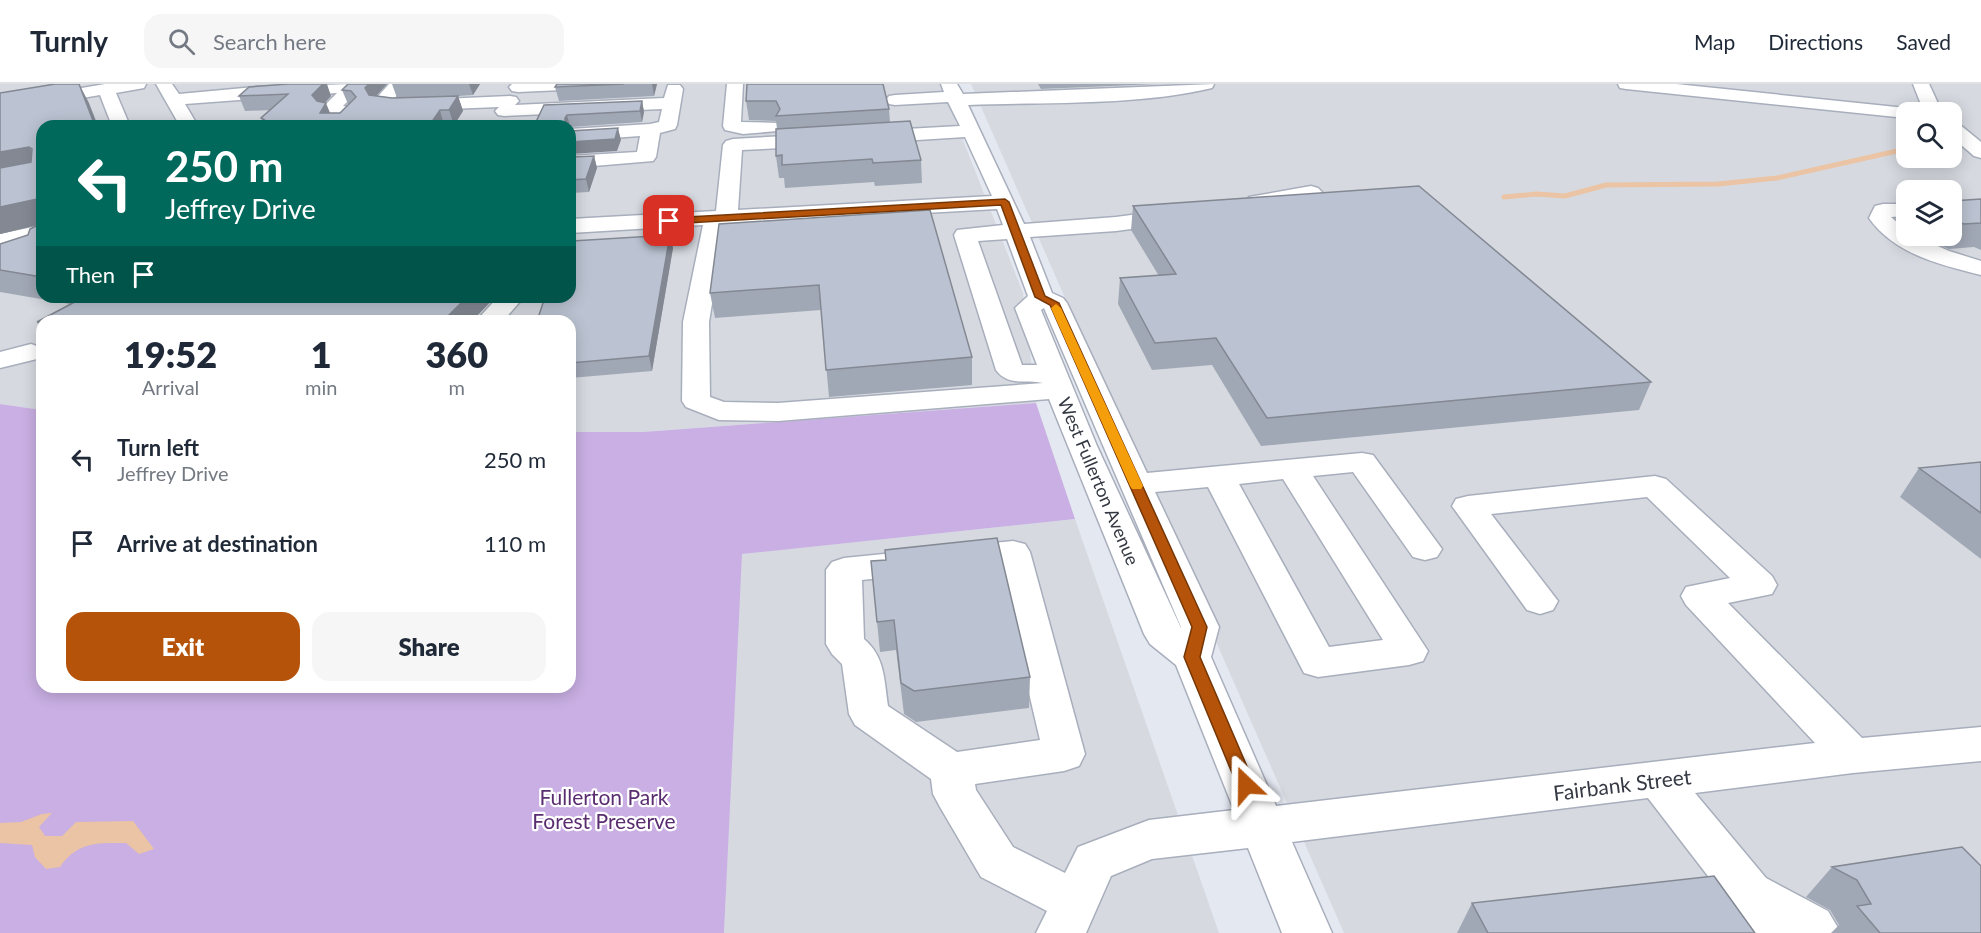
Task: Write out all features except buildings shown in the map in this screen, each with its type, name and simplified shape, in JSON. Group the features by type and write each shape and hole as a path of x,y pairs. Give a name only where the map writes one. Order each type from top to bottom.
{"street":[{"path":"0,107 138,84"},
{"path":"164,84 174,100 193,120"},
{"path":"407,84 396,86 381,103 404,106 509,102 672,103"},
{"path":"509,102 585,84"},
{"path":"576,135 651,130 668,125 675,84"},
{"path":"735,84 732,126 743,128 825,124"},
{"path":"895,100 958,105 1129,94 1206,84"},
{"path":"1626,84 1896,112"},
{"path":"1921,84 1929,102"},
{"path":"174,100 255,92 346,87 351,89 333,118 306,112"},
{"path":"106,89 119,120"},
{"path":"958,105 851,133 733,145 721,218 710,240 696,322 696,401 719,411 778,412 1057,381"},
{"name":"West Fullerton Avenue","path":"958,105 1005,202 1016,230 1057,381 1082,446 1163,634 1192,657 1307,933"},
{"path":"393,120 404,106"},
{"path":"1962,117 1972,118"},
{"path":"576,162 646,157 651,130"},
{"path":"1962,136 1981,152"},
{"path":"1237,206 1311,192"},
{"path":"576,228 1005,202"},
{"path":"1896,210 1883,211 1880,218 1886,227 1896,233"},
{"path":"965,235 1116,224 1193,214"},
{"path":"884,227 936,225 955,227 965,235 1010,370 1023,375 1057,381"},
{"path":"5,251 36,234"},
{"path":"1919,246 1955,262 1981,268"},
{"path":"5,251 36,249"},
{"path":"495,315 506,303"},
{"name":"West Fullerton Avenue","path":"1038,310 1054,303 1200,627 1192,657"},
{"path":"996,327 1038,310"},
{"path":"0,360 36,351"},
{"path":"1136,484 1362,462 1425,549"},
{"path":"1218,475 1318,663 1409,651 1292,468"},
{"path":"1540,601 1468,506 1655,486 1759,585 1699,596 1853,756"},
{"path":"951,771 1064,754 1013,552 844,570 845,644 861,658 869,714 951,771 955,794 997,862 1068,917"},
{"name":"Fairbank Street","path":"1068,917 1094,862 1149,840 1853,756 1981,744"},
{"path":"1659,780 1748,891 1777,933"},
{"path":"1748,891 1810,927 1816,933"}],"shaded area":[{"path":"0,84 941,84 1023,293 1036,403 643,432 576,432 576,315 36,315 36,409 0,404"},
{"path":"971,84 1981,84 1981,933 1344,933"},
{"path":"1075,519 1219,933 724,933 741,554"},
{"path":"52,813 39,827 45,836 62,836 76,822 133,821 154,849 139,854 126,843 89,845 74,852 60,867 46,869 35,857 32,845 0,843 0,823 21,822 42,814"}],"green space":[{"name":"Fullerton Park Forest Preserve","path":"1036,403 1075,519 742,554 724,933 0,933 0,404 36,409 36,693 576,693 576,432 643,432"}],"waterway":[{"path":"1504,197 1537,194 1565,196 1606,185 1718,184 1777,178 1896,151"}],"slow traffic":[{"path":"1056,308 1137,486"}],"route":[{"path":"669,221 1005,202 1041,297 1054,303 1200,627 1192,657 1246,785"}]}
